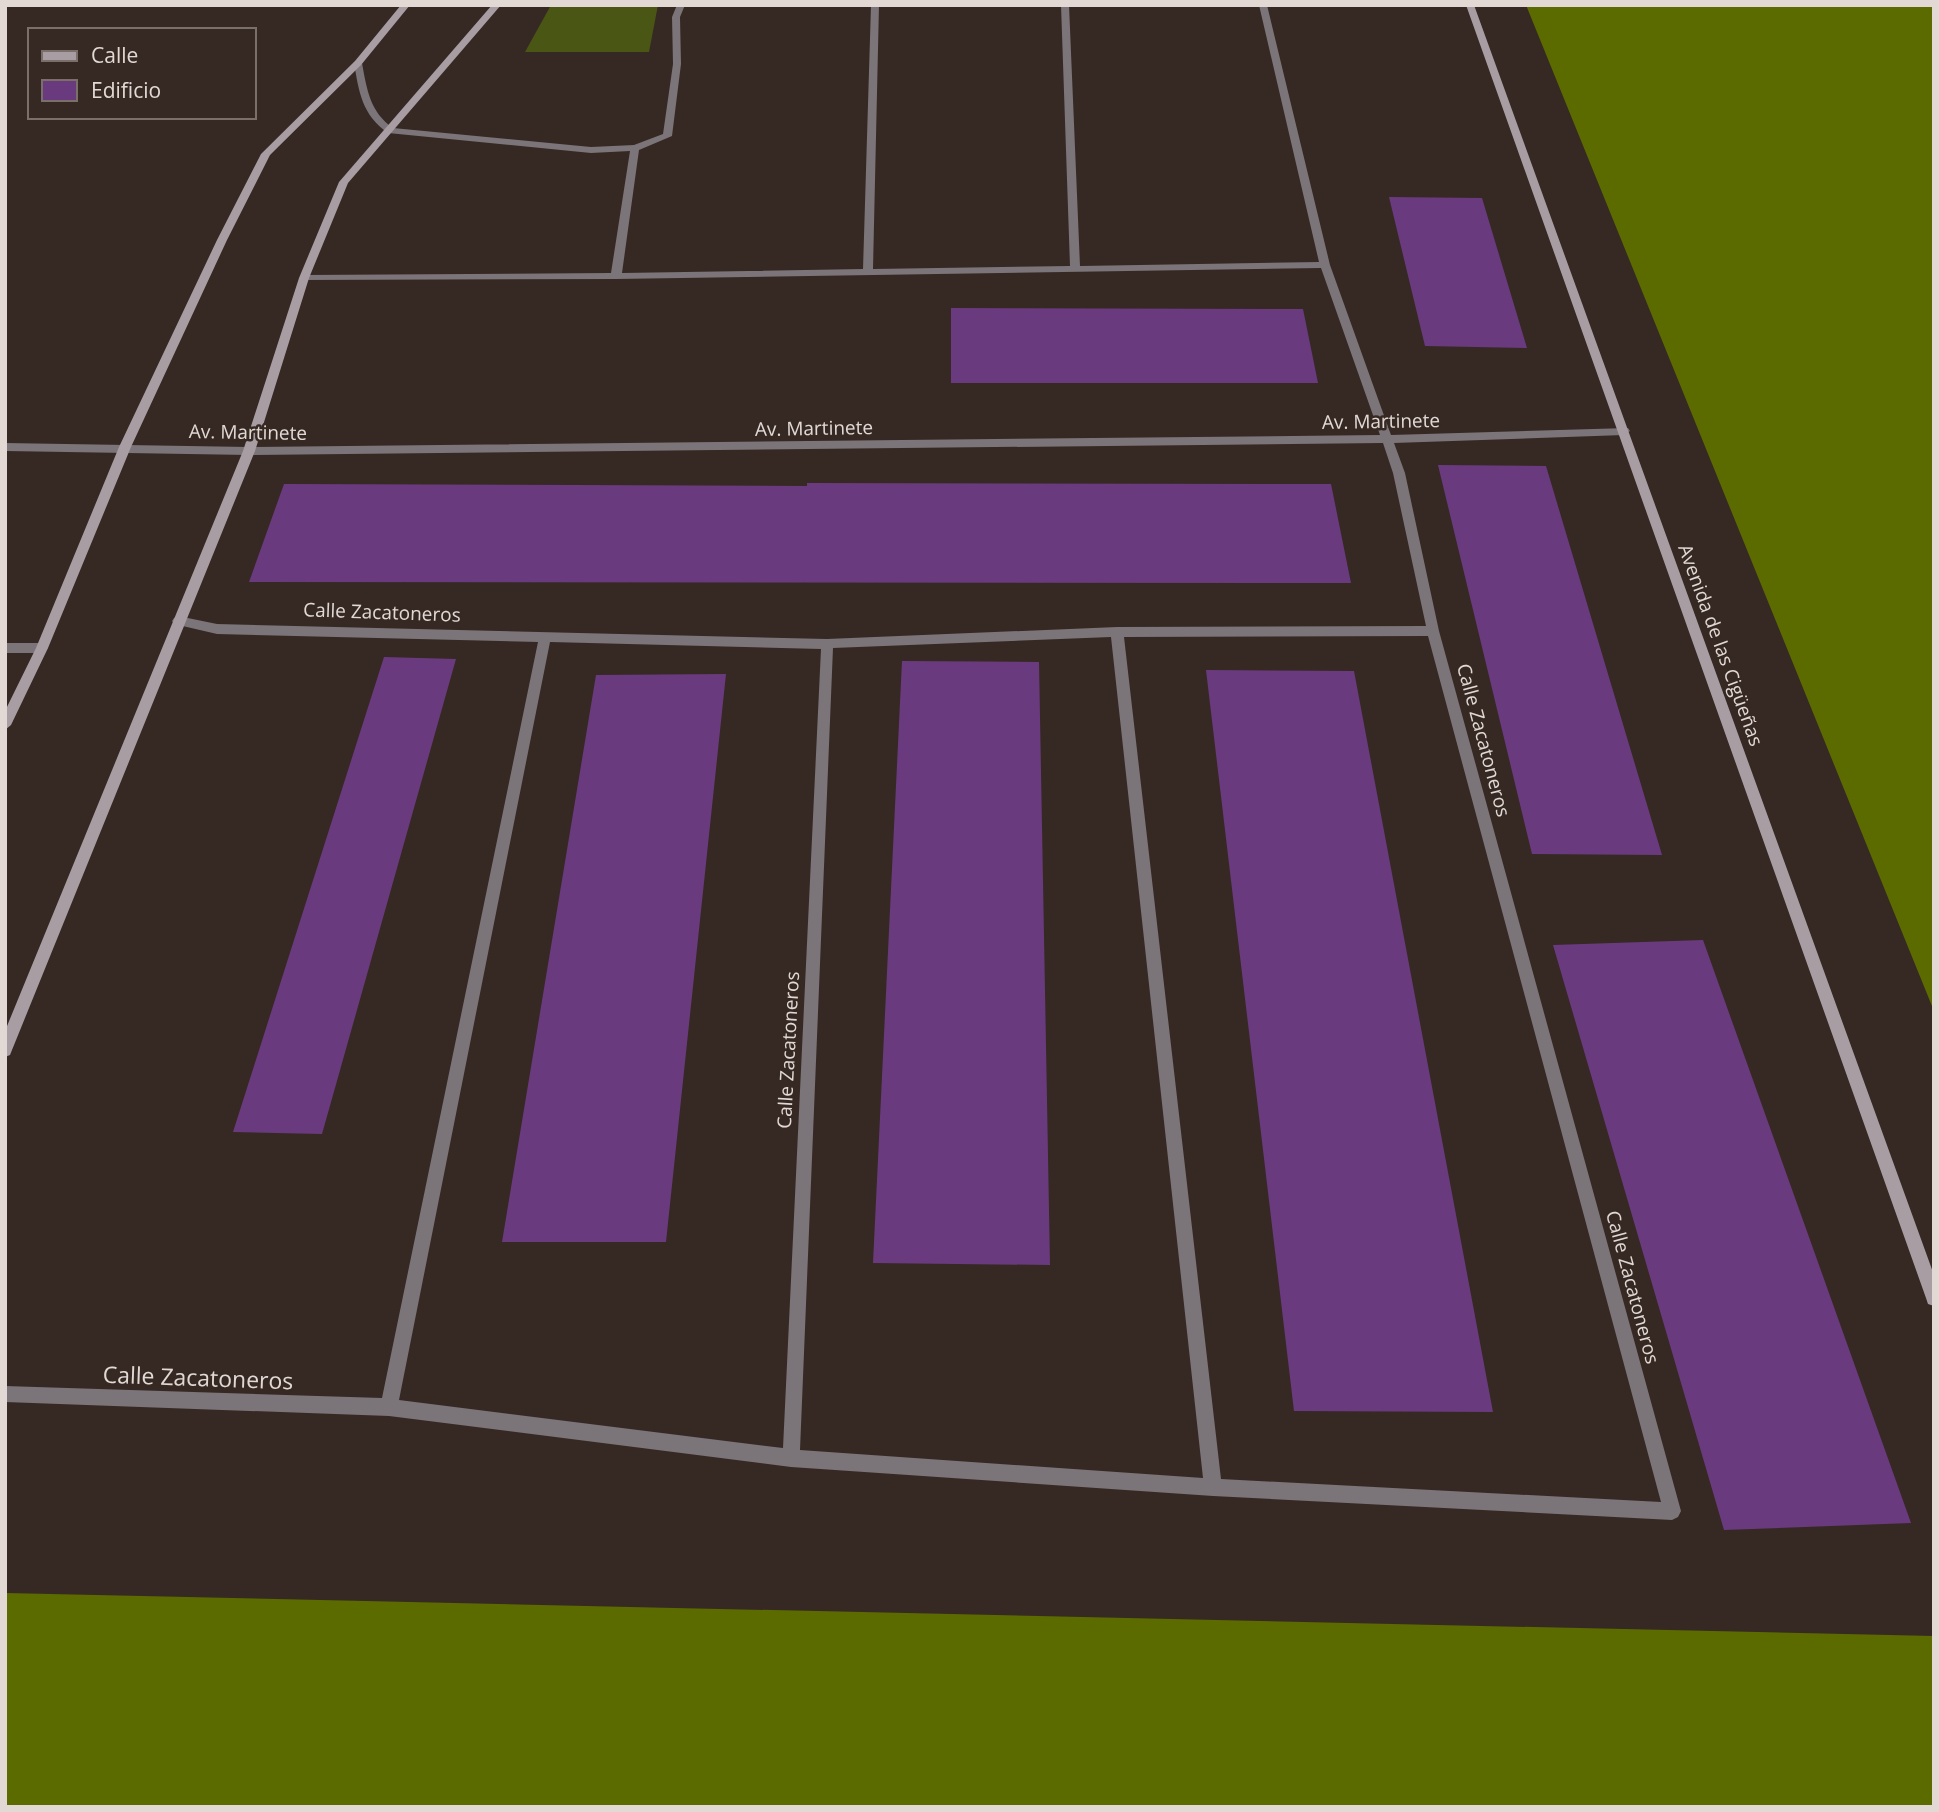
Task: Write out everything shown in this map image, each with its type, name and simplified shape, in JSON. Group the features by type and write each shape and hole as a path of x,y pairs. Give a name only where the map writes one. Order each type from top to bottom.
{"street":[{"path":"5,725 42,648 125,447 222,240 267,154 358,63 406,5"},
{"path":"5,1050 249,451 304,278 344,182 498,5"},
{"path":"358,63 366,100 374,120 391,131 591,150 635,148 667,136 677,64 676,18 681,5"},
{"path":"868,273 874,5"},
{"path":"1065,5 1075,268"},
{"name":"Calle Zacatoneros","path":"5,1394 389,1407 791,1458 1213,1487 1672,1511 1433,631 1399,473 1325,265 1263,5"},
{"name":"Avenida de las Cigüeñas","path":"1470,5 1934,1298"},
{"path":"616,276 635,148"},
{"path":"304,278 868,273 1325,265"},
{"name":"Av. Martinete","path":"5,447 249,451 1388,439 1624,432"},
{"name":"Calle Zacatoneros","path":"178,621 217,629 827,644 1116,632 1433,631"},
{"path":"1116,632 1213,1487"},
{"path":"389,1407 545,638"},
{"name":"Calle Zacatoneros","path":"791,1458 827,644"},
{"path":"5,648 42,648"}],"green space":[{"path":"551,5 658,5 649,52 525,52"},
{"path":"1526,5 1934,5 1934,1011"},
{"path":"5,1593 1934,1636 1934,1807 5,1807"}],"building":[{"path":"1389,197 1482,198 1527,348 1425,346"},
{"path":"951,308 1303,309 1318,383 951,383"},
{"path":"1438,465 1546,466 1662,855 1532,854"},
{"path":"807,483 1331,484 1351,583 249,582 284,484 807,486"},
{"path":"384,657 456,659 322,1134 233,1132"},
{"path":"902,661 1039,662 1050,1265 873,1263"},
{"path":"1206,670 1354,671 1493,1412 1294,1411"},
{"path":"726,674 666,1242 502,1242 596,675"},
{"path":"1703,940 1911,1523 1724,1530 1553,945"}]}
